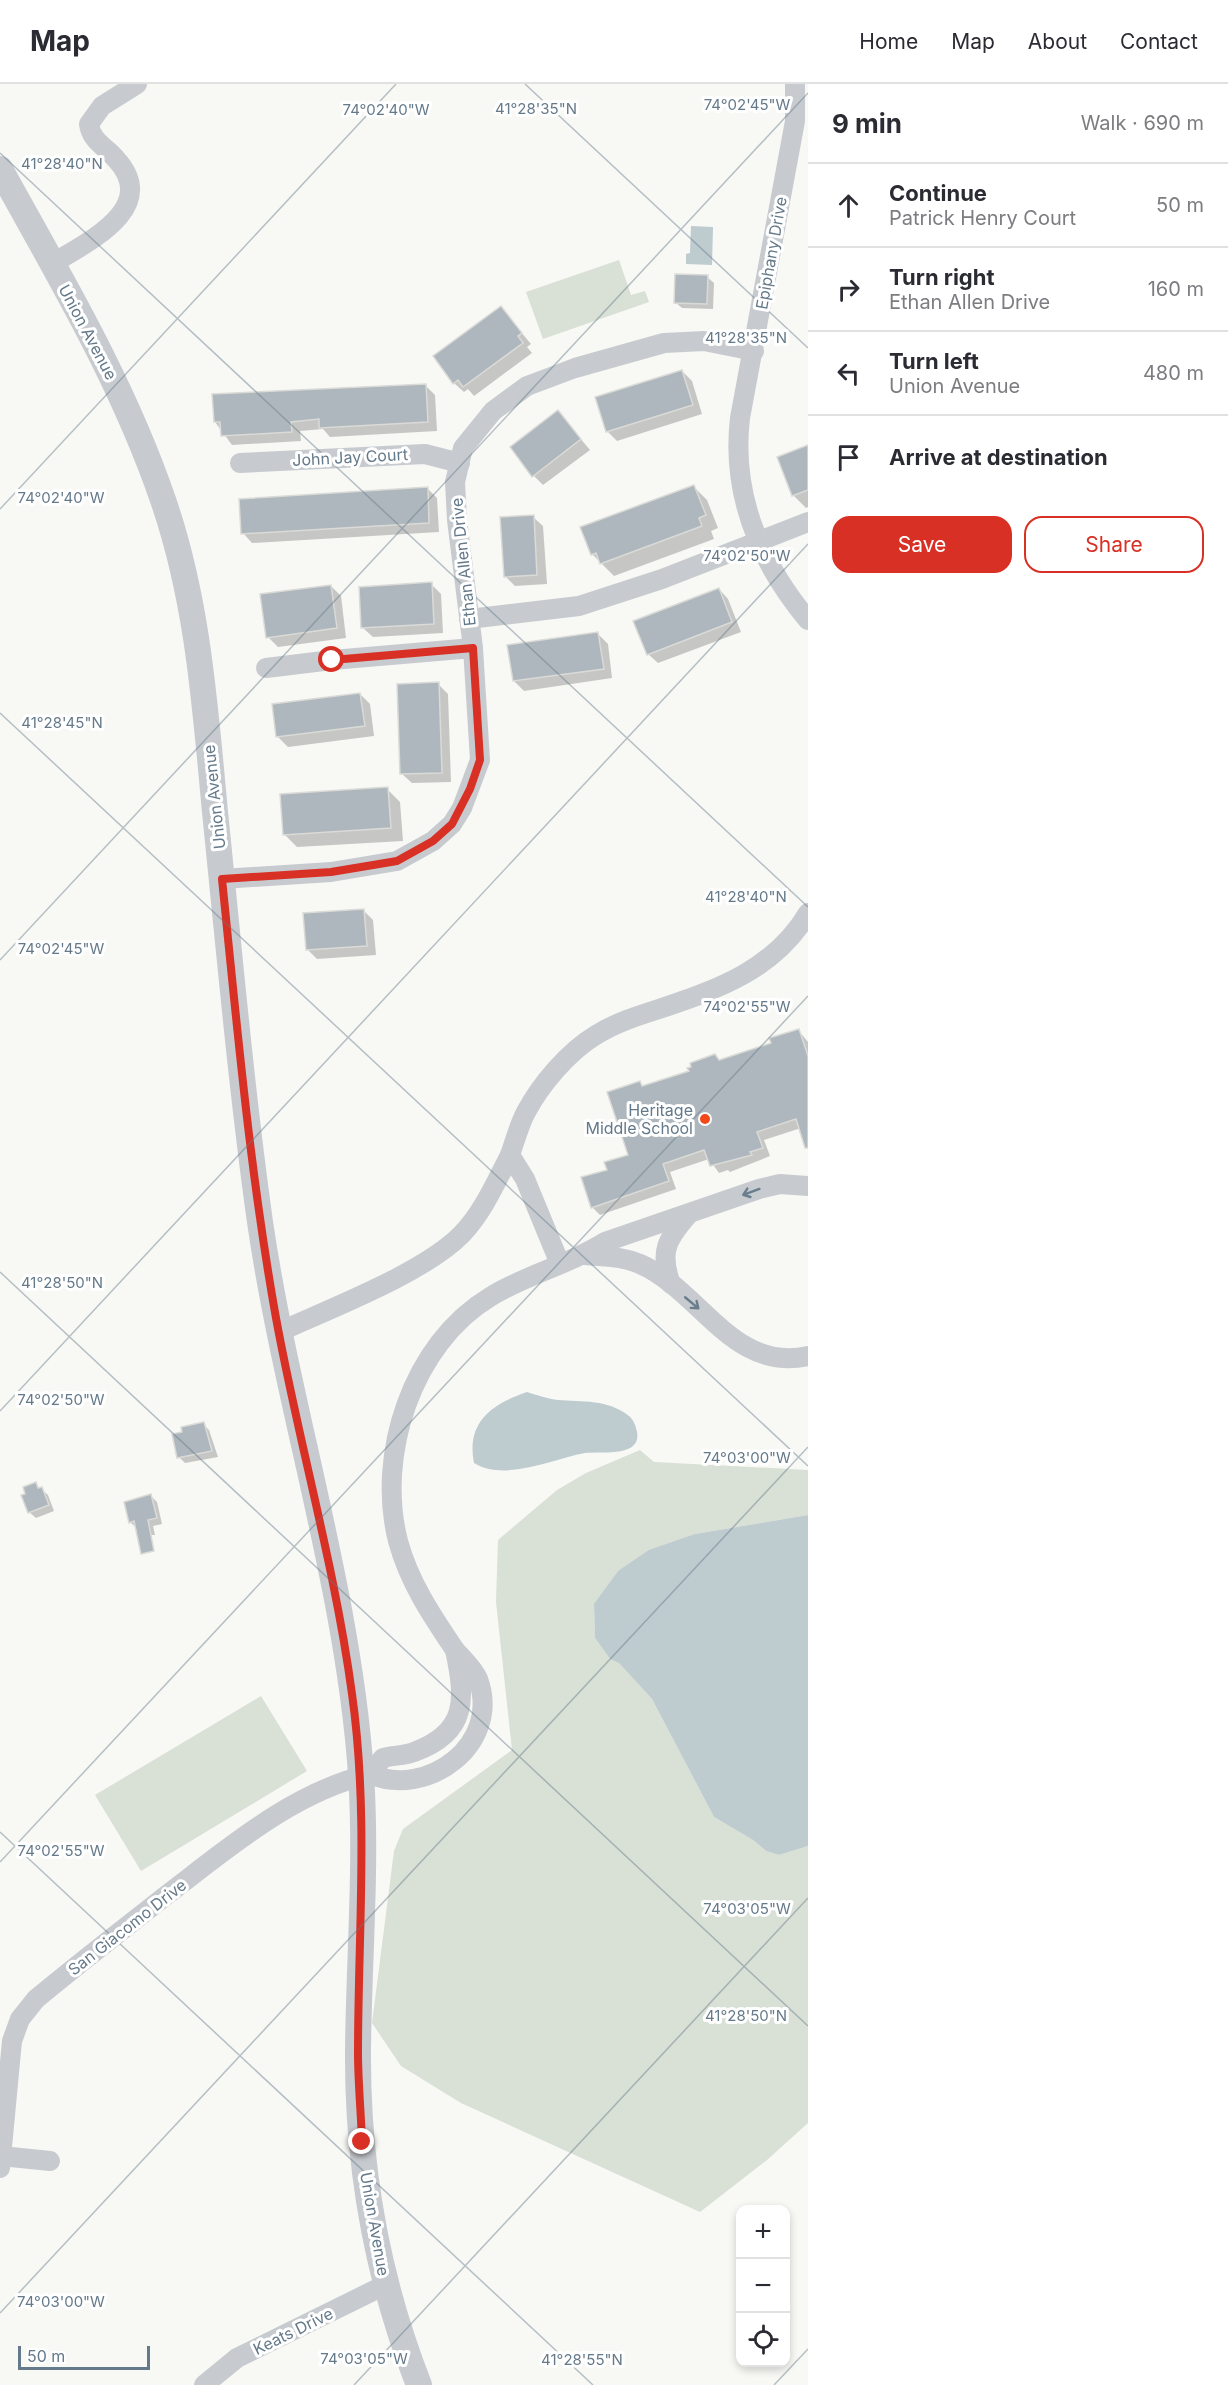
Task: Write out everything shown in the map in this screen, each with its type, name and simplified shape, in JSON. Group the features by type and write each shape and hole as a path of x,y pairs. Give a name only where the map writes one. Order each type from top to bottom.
{"street":[{"path":"52,264 98,236 118,218 128,204 130,190 128,173 94,139 89,124 102,106 137,84"},
{"name":"Epiphany Drive","path":"795,84 795,121 741,418 737,464 740,486 758,540 773,568 808,620"},
{"name":"Union Avenue","path":"0,169 107,365 135,426 164,501 190,596 202,678 260,1220 279,1332 329,1560 365,1775 358,2055 362,2142 368,2199 387,2284 419,2385"},
{"name":"Ethan Allen Drive","path":"222,879 331,872 397,861 433,841 452,824 470,789 480,760 473,648 457,520 455,482 464,448 493,411 527,386 575,368 664,343 704,341 754,351"},
{"name":"John Jay Court","path":"240,462 425,454 460,463"},
{"path":"469,619 579,606 662,579 808,522"},
{"path":"266,668 473,648"},
{"path":"279,1332 430,1259 462,1234 487,1200 510,1155 526,1112 551,1078 582,1044 622,1021 708,993 740,979 800,939 808,913"},
{"path":"510,1155 525,1179 560,1264"},
{"path":"365,1775 386,1781 411,1779 432,1773 453,1763 468,1749 480,1727 483,1704 477,1678 455,1650 418,1592 398,1541 392,1496 399,1428 405,1405 434,1351 469,1313 489,1297 585,1255 605,1242 769,1186 798,1183 808,1186"},
{"path":"670,1284 664,1268 665,1250 673,1233 688,1215"},
{"path":"585,1255 615,1256 640,1263 670,1284 738,1342 763,1356 788,1361 808,1356"},
{"name":"San Giacomo Drive","path":"50,2161 0,2162 12,2041 20,2019 36,1999 189,1878 263,1824 302,1800 365,1775 383,1758 411,1753 428,1746 454,1724 462,1700 462,1686 455,1650"},
{"name":"Keats Drive","path":"204,2385 237,2358 387,2284"}],"shaded area":[{"path":"691,226 713,227 712,265 686,264 686,254 690,253"},
{"path":"619,260 631,295 645,291 649,302 543,339 526,292"},
{"path":"527,1392 542,1397 595,1402 612,1407 632,1419 637,1430 637,1440 633,1446 618,1452 585,1453 514,1470 486,1468 474,1463 474,1436 484,1417 503,1402"},
{"path":"640,1450 654,1462 808,1470 808,1515 695,1534 618,1571 594,1605 595,1638 610,1659 619,1663 652,1699 714,1817 753,1840 766,1851 779,1855 808,1846 808,2123 767,2160 700,2212 461,2103 401,2066 372,2023 394,1851 403,1829 512,1750 496,1602 498,1540 557,1490 586,1473"},
{"path":"808,1515 808,1846 779,1855 766,1851 753,1840 714,1817 652,1699 619,1663 610,1659 595,1638 594,1604 618,1571 649,1550 695,1534"},
{"path":"261,1696 307,1771 141,1871 95,1795"}],"building":[{"path":"675,274 708,275 707,304 674,303"},
{"path":"501,306 522,333 518,336 523,343 463,387 458,380 453,384 433,356"},
{"path":"682,370 693,405 606,432 595,397"},
{"path":"426,384 428,422 319,428 319,419 291,422 292,432 221,436 220,422 214,422 212,394"},
{"path":"558,410 581,439 532,477 510,447"},
{"path":"808,445 808,490 792,496 777,457"},
{"path":"694,485 706,515 699,518 702,526 600,564 596,553 591,555 580,527"},
{"path":"428,487 429,523 241,534 239,499"},
{"path":"534,515 537,575 504,577 500,517"},
{"path":"432,582 434,624 361,628 359,587"},
{"path":"331,585 337,628 266,638 260,594"},
{"path":"719,588 732,622 647,655 633,621"},
{"path":"598,632 604,669 513,681 507,645"},
{"path":"439,682 442,773 400,774 397,684"},
{"path":"360,693 365,726 276,737 272,704"},
{"path":"388,787 391,828 283,835 280,794"},
{"path":"364,909 367,946 306,950 303,913"},
{"name":"Heritage Middle School","path":"799,1029 808,1056 808,1148 805,1148 796,1119 757,1132 763,1148 750,1152 752,1155 710,1166 704,1150 663,1164 669,1181 591,1208 581,1177 607,1170 604,1162 628,1155 607,1092 640,1081 642,1086 689,1071 687,1068 691,1067 690,1063 715,1054 719,1060 771,1043 769,1038"},
{"path":"204,1422 212,1451 177,1458 172,1434 182,1432 181,1427"},
{"path":"36,1482 38,1488 42,1487 49,1505 28,1513 21,1495 25,1494 23,1487"},
{"path":"151,1494 157,1518 148,1520 154,1551 141,1554 134,1521 129,1523 124,1502"}],"place":[{"name":"Heritage Middle School","path":"705,1119"}],"route":[{"path":"332,660 473,648 480,760 462,808 452,824 414,854 397,861 331,872 222,879 260,1220 277,1321 329,1560 352,1694 361,1776 363,1866 358,2055 362,2142"}]}
